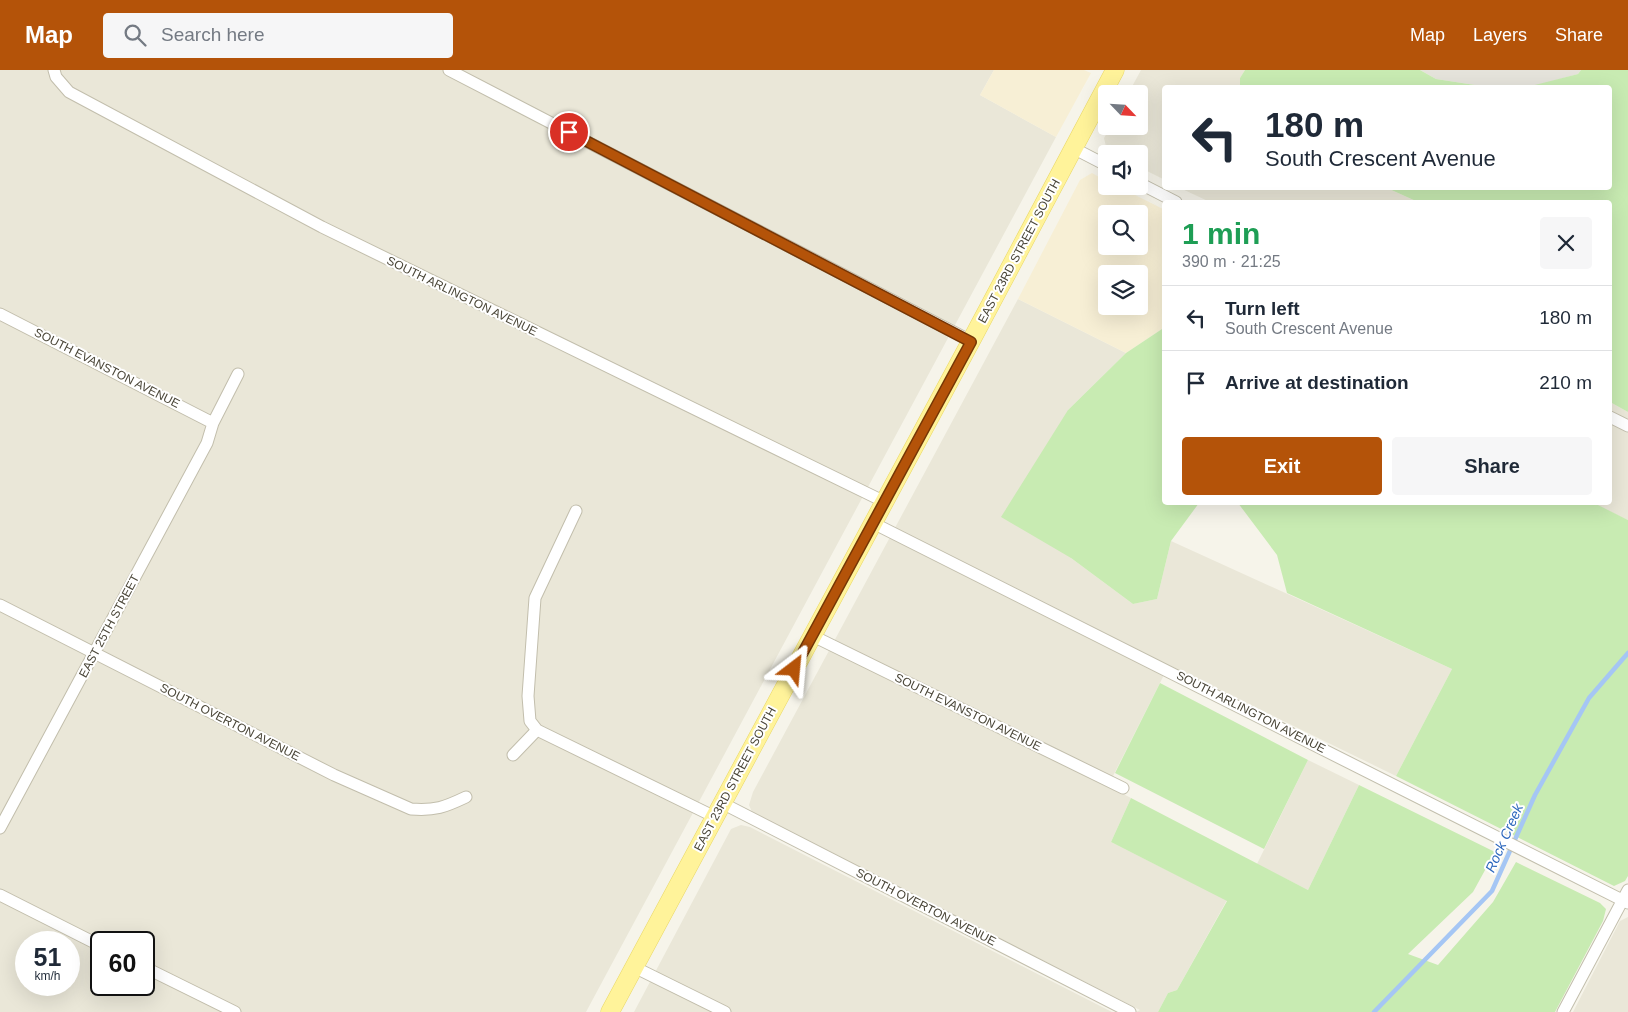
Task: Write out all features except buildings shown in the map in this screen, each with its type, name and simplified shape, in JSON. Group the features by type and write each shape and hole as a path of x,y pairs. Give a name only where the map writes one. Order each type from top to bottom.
{"main road":[{"name":"EAST 23RD STREET SOUTH","path":"610,1012 971,342 1115,70"}],"street":[{"name":"SOUTH ARLINGTON AVENUE","path":"54,70 56,78 69,92 322,227 885,502"},
{"path":"449,70 971,342"},
{"path":"1073,148 1098,161"},
{"path":"1148,188 1172,200"},
{"name":"SOUTH EVANSTON AVENUE","path":"0,314 213,423"},
{"name":"EAST 25TH STREET","path":"0,828 207,443 213,423 238,374"},
{"path":"1612,418 1628,426"},
{"path":"513,755 537,730 530,721 528,696 535,598 576,511"},
{"name":"SOUTH ARLINGTON AVENUE","path":"873,523 1533,854 1626,898"},
{"name":"SOUTH OVERTON AVENUE","path":"0,605 334,775 411,809 422,810 444,807 466,797"},
{"name":"SOUTH EVANSTON AVENUE","path":"813,636 1123,788"},
{"name":"SOUTH OVERTON AVENUE","path":"537,730 718,810 1130,1012"},
{"path":"0,895 90,940"},
{"path":"1563,1012 1626,898"},
{"path":"634,967 725,1012"},
{"path":"155,972 235,1012"}],"shaded area":[{"path":"0,70 994,70 980,95 1056,137 586,1012 0,1012"},
{"path":"994,70 1084,70 1091,73 1056,137 980,95"},
{"path":"1141,70 1245,70 1240,78 1240,85 1162,85 1162,178 1148,172 1148,145 1106,145 1104,138 1106,135 1148,135 1148,85 1133,85"},
{"path":"1420,70 1581,70 1578,74 1538,85 1475,85 1436,79"},
{"path":"1092,173 1098,176 1098,195 1135,195 1162,208 1162,329 1126,353 1018,299 1080,180"},
{"path":"1184,190 1391,190 1414,200 1206,200"},
{"path":"1018,299 1126,353 1068,410 1071,558 1133,604 1157,599 1171,541 1452,669 1396,776 1169,665 1108,786 1131,798 1111,842 1227,900 1177,990 1168,993 1158,1012 1136,1012 1140,1010 752,812 749,805 753,792"},
{"path":"1612,403 1628,412 1628,520 1596,505 1612,505"},
{"path":"1308,760 1359,785 1308,890 1257,864"},
{"path":"741,825 750,827 1112,1012 634,1012 731,829"},
{"path":"1628,917 1628,1012 1573,1012 1620,921"}],"green space":[{"path":"1245,70 1420,70 1436,79 1475,85 1240,85 1240,78"},
{"path":"1581,70 1628,70 1628,412 1612,403 1612,200 1414,200 1391,190 1612,190 1612,85 1535,85 1578,74"},
{"path":"1162,329 1162,505 1198,505 1171,541 1157,599 1133,604 1071,558 1001,517 1068,410 1126,353"},
{"path":"1240,505 1598,505 1628,520 1628,876 1625,881 1614,886 1396,776 1452,669 1287,593 1277,555"},
{"path":"1160,683 1308,760 1264,849 1115,773"},
{"path":"1359,785 1495,852 1473,892 1408,954 1438,965 1493,902 1516,862 1600,903 1606,909 1603,921 1555,1012 1158,1012 1168,993 1177,990 1227,901 1111,842 1131,798 1308,890"}],"waterway":[{"name":"Rock Creek","path":"1374,1012 1492,891 1535,795 1589,698 1628,653"}],"route":[{"path":"569,132 971,342 794,669"}]}
